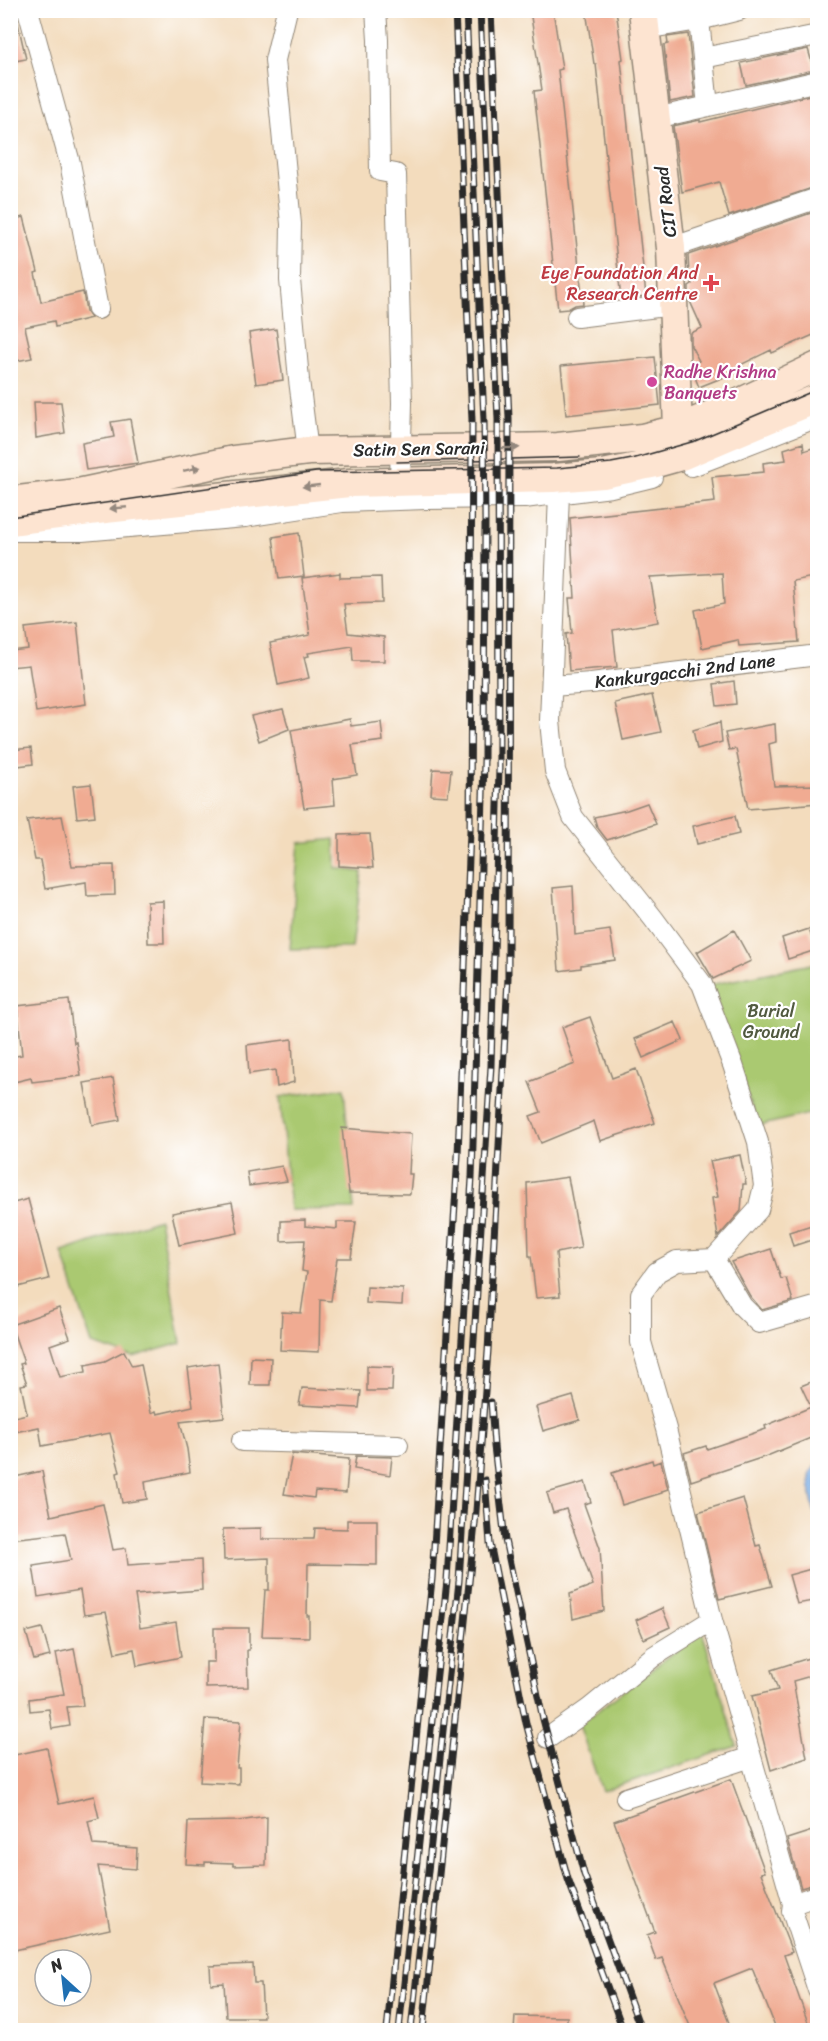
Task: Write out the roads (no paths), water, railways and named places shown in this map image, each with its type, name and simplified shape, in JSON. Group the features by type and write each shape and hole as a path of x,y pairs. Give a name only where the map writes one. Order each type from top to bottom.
{"main road":[{"name":"CIT Road","path":"644,20 671,248 678,429"},
{"name":"Satin Sen Sarani","path":"10,501 78,493 234,460 308,451 568,447 642,438 678,429 818,366"},
{"name":"Satin Sen Sarani","path":"10,521 315,486 400,481 553,478 603,474 681,456 818,398"}],"street":[{"path":"28,10 70,163 98,309"},
{"path":"286,10 275,60 291,224 290,280 308,451"},
{"path":"376,10 380,171 396,174 402,403 400,481"},
{"path":"644,20 699,20 739,10"},
{"path":"699,20 708,106"},
{"path":"703,58 818,35"},
{"path":"656,118 818,81"},
{"path":"671,248 818,198"},
{"path":"578,317 673,305"},
{"path":"10,531 82,531 245,517 342,502 524,498 611,487 679,471 818,417"},
{"path":"559,494 550,721 555,771 573,817 702,984 733,1065 758,1142 764,1186 758,1210 714,1259 677,1261 657,1272 641,1294 641,1342 666,1429 712,1620 793,1904 792,1911 818,1990"},
{"name":"Kankurgacchi 2nd Lane","path":"552,686 818,655"},
{"path":"714,1259 742,1306 759,1323 818,1306"},
{"path":"242,1441 398,1445"},
{"path":"548,1738 589,1709 654,1656 712,1620"},
{"path":"626,1798 751,1757"},
{"path":"793,1904 818,1894"}],"water":[{"path":"817,1464 817,1522 811,1497 810,1473"}],"tram line":[{"path":"10,517 316,472 557,468 611,463 695,441 818,389"},
{"path":"397,462 580,457"}],"railway":[{"path":"387,2030 432,1579 458,1155 470,831 472,420 455,10"},
{"path":"399,2030 447,1580 472,1178 484,761 485,521 484,420 466,10"},
{"path":"411,2030 459,1581 491,1066 499,768 498,419 480,10"},
{"path":"423,2030 475,1524 488,1351 508,978 509,418 491,10"},
{"path":"491,1402 505,1540 543,1719 584,1874 641,2030"},
{"path":"485,1480 490,1543 526,1723 568,1879 623,2030"}],"place":[{"name":"Eye Foundation And Research Centre","path":"711,283"},
{"name":"Radhe Krishna Banquets","path":"652,382"}],"park label":[{"name":"Burial Ground","path":"771,1021"}]}
